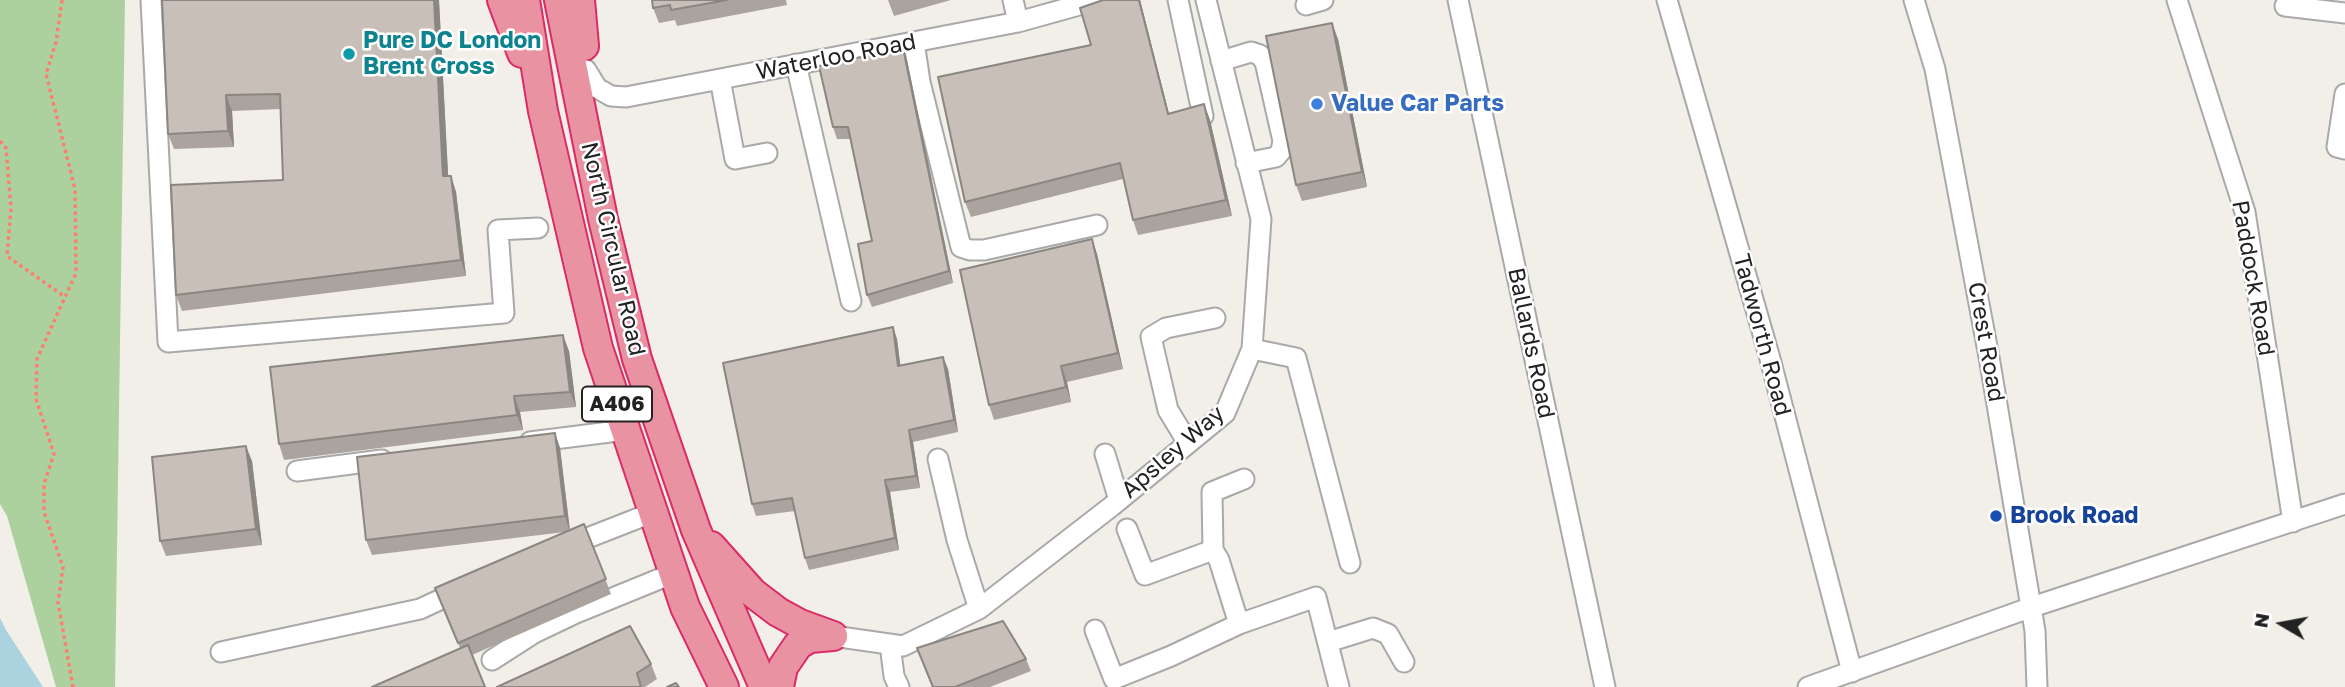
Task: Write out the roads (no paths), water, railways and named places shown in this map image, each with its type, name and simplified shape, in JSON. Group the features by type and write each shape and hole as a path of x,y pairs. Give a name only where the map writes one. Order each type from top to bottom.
{"highway":[{"name":"A406","path":"502,0 543,111"},
{"name":"North Circular Road","path":"525,0 543,111 598,348 685,607 724,687"},
{"name":"North Circular Road","path":"559,0 603,219 637,359 696,530 764,687"},
{"name":"A406","path":"580,0 593,164"},
{"path":"696,530 754,593 778,612 800,624 833,636"},
{"path":"779,687 783,667 798,645 810,638 833,636"}],"street":[{"path":"151,0 168,342 504,313 498,230 538,228"},
{"path":"1013,0 1017,22"},
{"name":"Waterloo Road","path":"586,71 597,88 611,96 626,97 1017,22 1097,0"},
{"path":"1178,0 1203,116"},
{"name":"Apsley Way","path":"833,636 903,646 979,609 1225,413 1252,349 1261,219 1206,0"},
{"name":"Ballards Road","path":"1458,0 1605,687"},
{"name":"Tadworth Road","path":"1667,0 1769,355 1852,672"},
{"name":"Crest Road","path":"1914,0 1935,69 1989,357 2032,607 2038,687"},
{"name":"Paddock Road","path":"2177,0 2245,212 2293,522"},
{"path":"2285,6 2345,13"},
{"path":"914,42 920,82 961,247 984,250 1097,225"},
{"path":"1221,61 1251,52 1260,55 1265,62 1283,141 1281,151 1276,157 1247,163"},
{"path":"796,64 851,301"},
{"path":"720,79 734,159 766,153"},
{"path":"2345,94 2337,147 2345,149"},
{"path":"1188,443 1168,410 1151,337 1166,328 1215,318"},
{"path":"1252,349 1296,358 1350,563"},
{"path":"514,444 626,430"},
{"path":"1105,454 1119,500"},
{"path":"297,471 405,458"},
{"path":"938,459 957,540 979,609"},
{"path":"1239,624 1219,560 1213,550 1212,492 1244,479"},
{"path":"1808,687 2032,607 2345,504"},
{"path":"545,555 654,512"},
{"path":"1127,529 1145,575 1213,550"},
{"path":"492,660 534,633 674,573"},
{"path":"221,652 420,609 483,580"},
{"path":"1095,629 1114,679 1239,624 1316,597 1339,687"},
{"path":"1328,642 1373,628 1388,634 1404,662"},
{"path":"890,644 894,676 899,687"}],"water":[{"path":"0,618 6,630 43,687 0,687"}],"place":[{"name":"Pure DC London Brent Cross","path":"349,54"},
{"name":"Value Car Parts","path":"1317,104"},
{"name":"Brook Road","path":"1996,516"}]}
